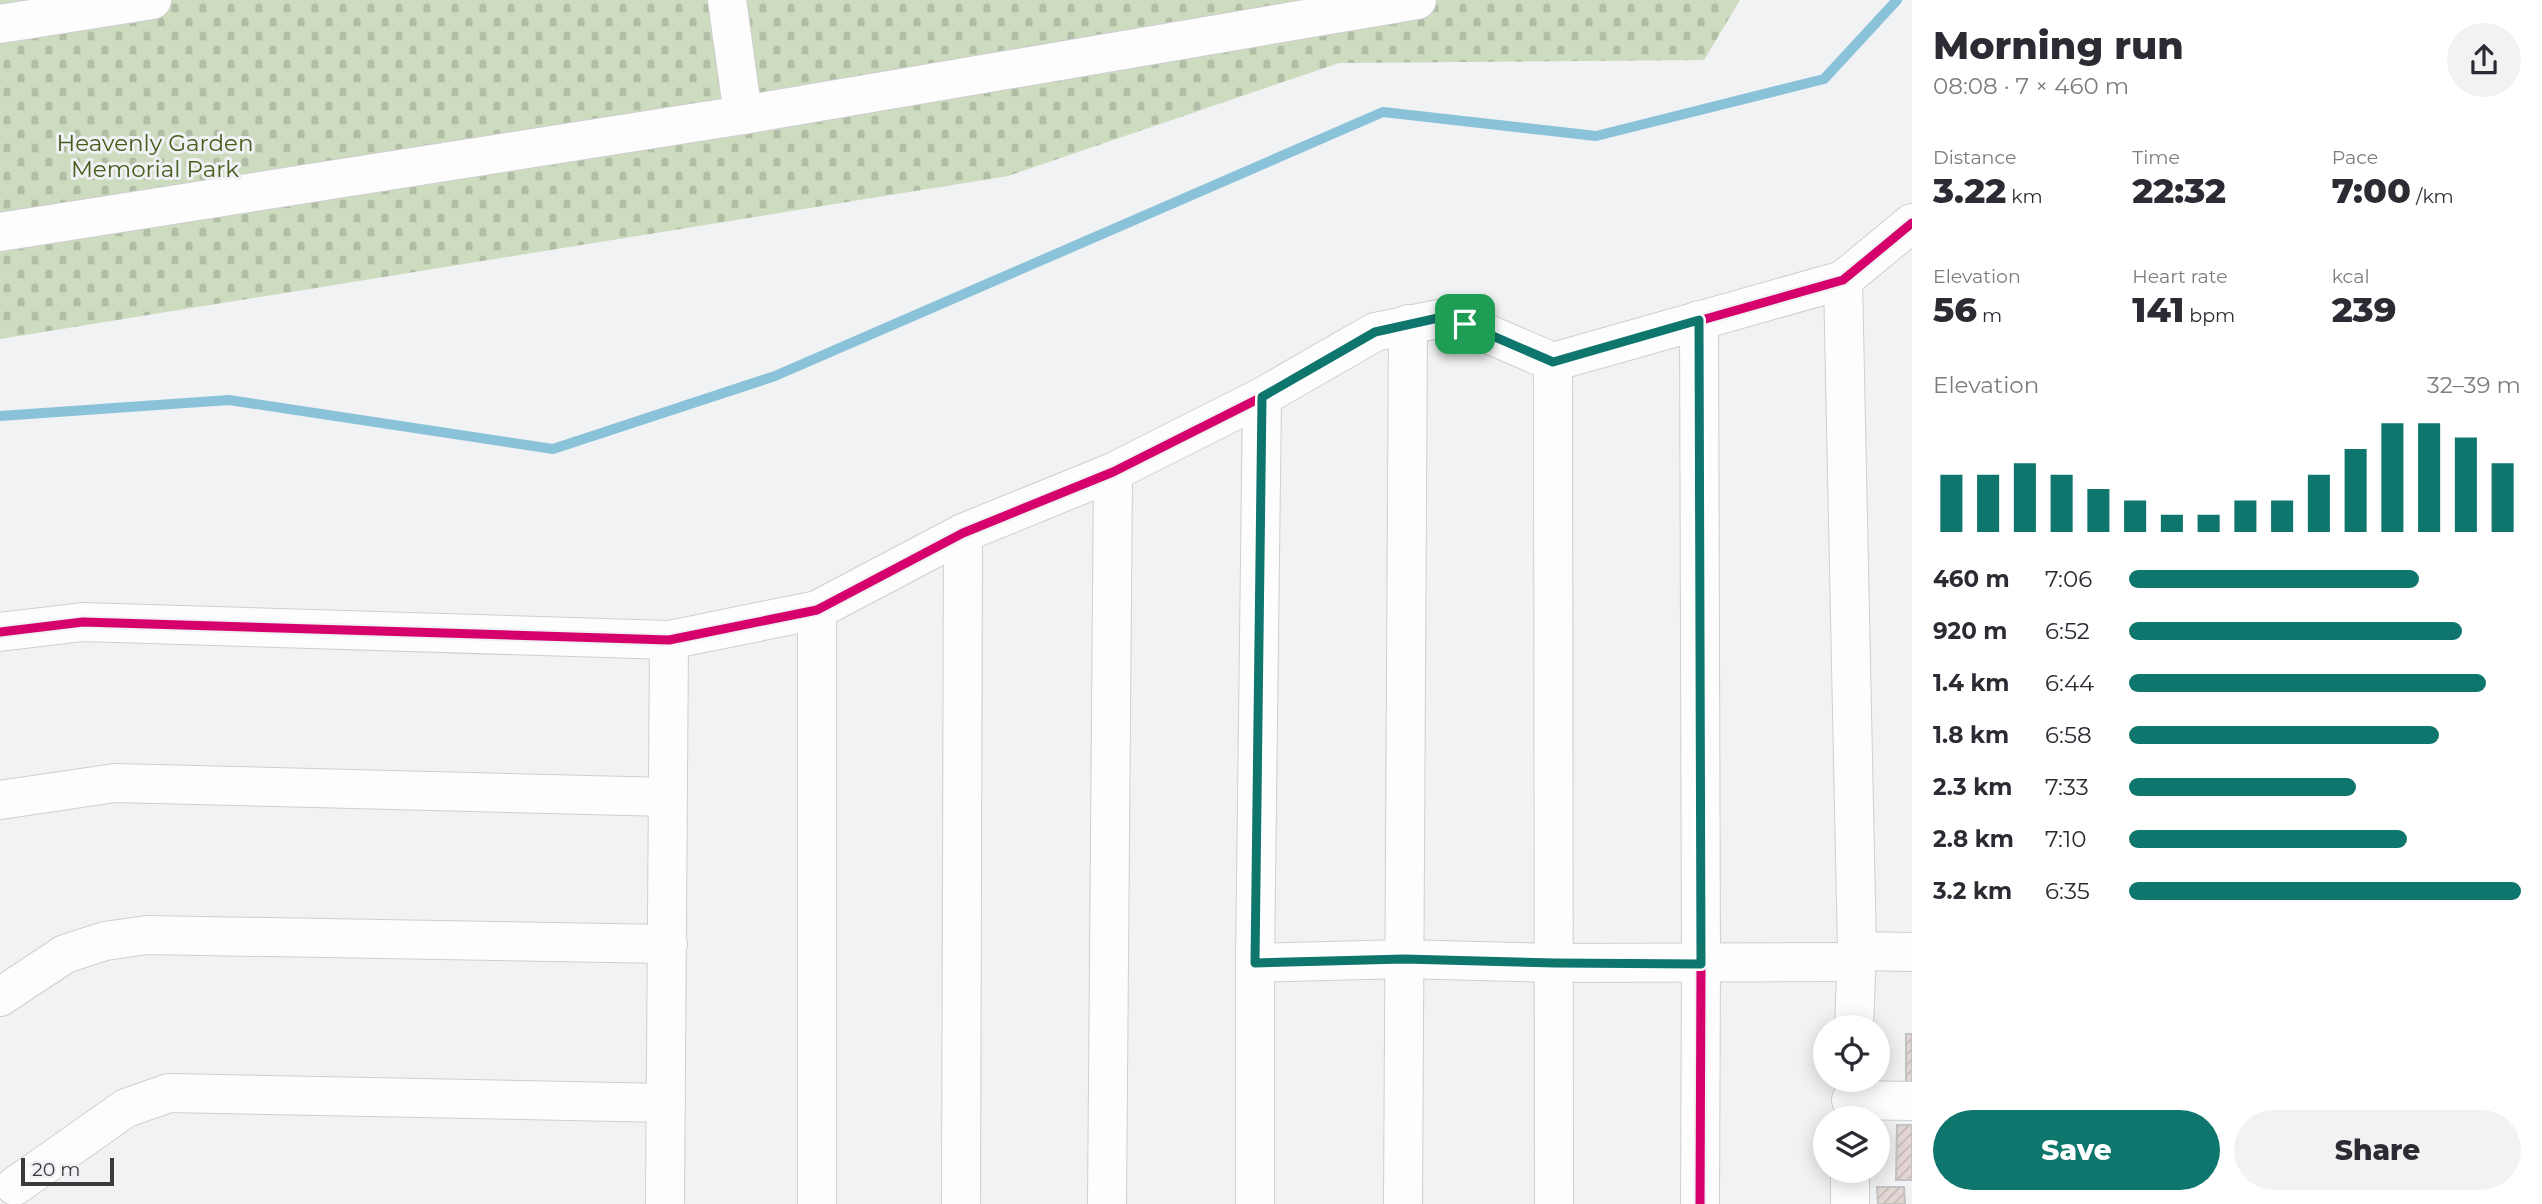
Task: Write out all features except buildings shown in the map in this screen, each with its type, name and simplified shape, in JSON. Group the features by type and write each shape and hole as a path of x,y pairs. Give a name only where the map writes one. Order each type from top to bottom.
{"street":[{"path":"0,24 152,0"},
{"path":"727,0 743,115"},
{"path":"0,232 743,115 1417,0"},
{"path":"0,632 83,622 669,640 817,610 963,533 1113,472 1262,397 1375,332 1438,318 1465,324 1553,362 1843,280 1912,223"},
{"path":"1843,280 1857,957 1855,1015"},
{"path":"1699,320 1700,1204"},
{"path":"1403,1204 1408,324"},
{"path":"1553,362 1554,1204"},
{"path":"1255,1204 1262,397"},
{"path":"1107,1204 1113,472"},
{"path":"961,1204 963,533"},
{"path":"817,610 817,1204"},
{"path":"665,1204 669,640"},
{"path":"0,800 115,783 667,797"},
{"path":"0,997 65,954 105,941 147,935 668,944"},
{"path":"1255,963 1404,959 1701,964 1912,952"},
{"path":"13,1183 126,1108 169,1093 666,1103"},
{"path":"1851,1099 1912,1101"},
{"path":"1850,1183 1850,1204"}],"green space":[{"name":"Heavenly Garden Memorial Park","path":"0,0 1740,0 1704,60 1339,63 1008,176 0,339"}],"waterway":[{"path":"0,416 229,400 553,449 775,376 1383,112 1596,136 1824,79 1897,0"}],"cycle path":[{"path":"0,632 83,622 669,640 817,610 963,533 1113,472 1262,397 1375,332 1438,319 1465,324 1553,362 1843,280 1912,223"},
{"path":"1699,320 1700,1204"}],"route":[{"path":"1438,318 1465,324 1553,362 1699,320 1701,964 1404,959 1255,963 1262,397 1375,332 1438,318"}]}
